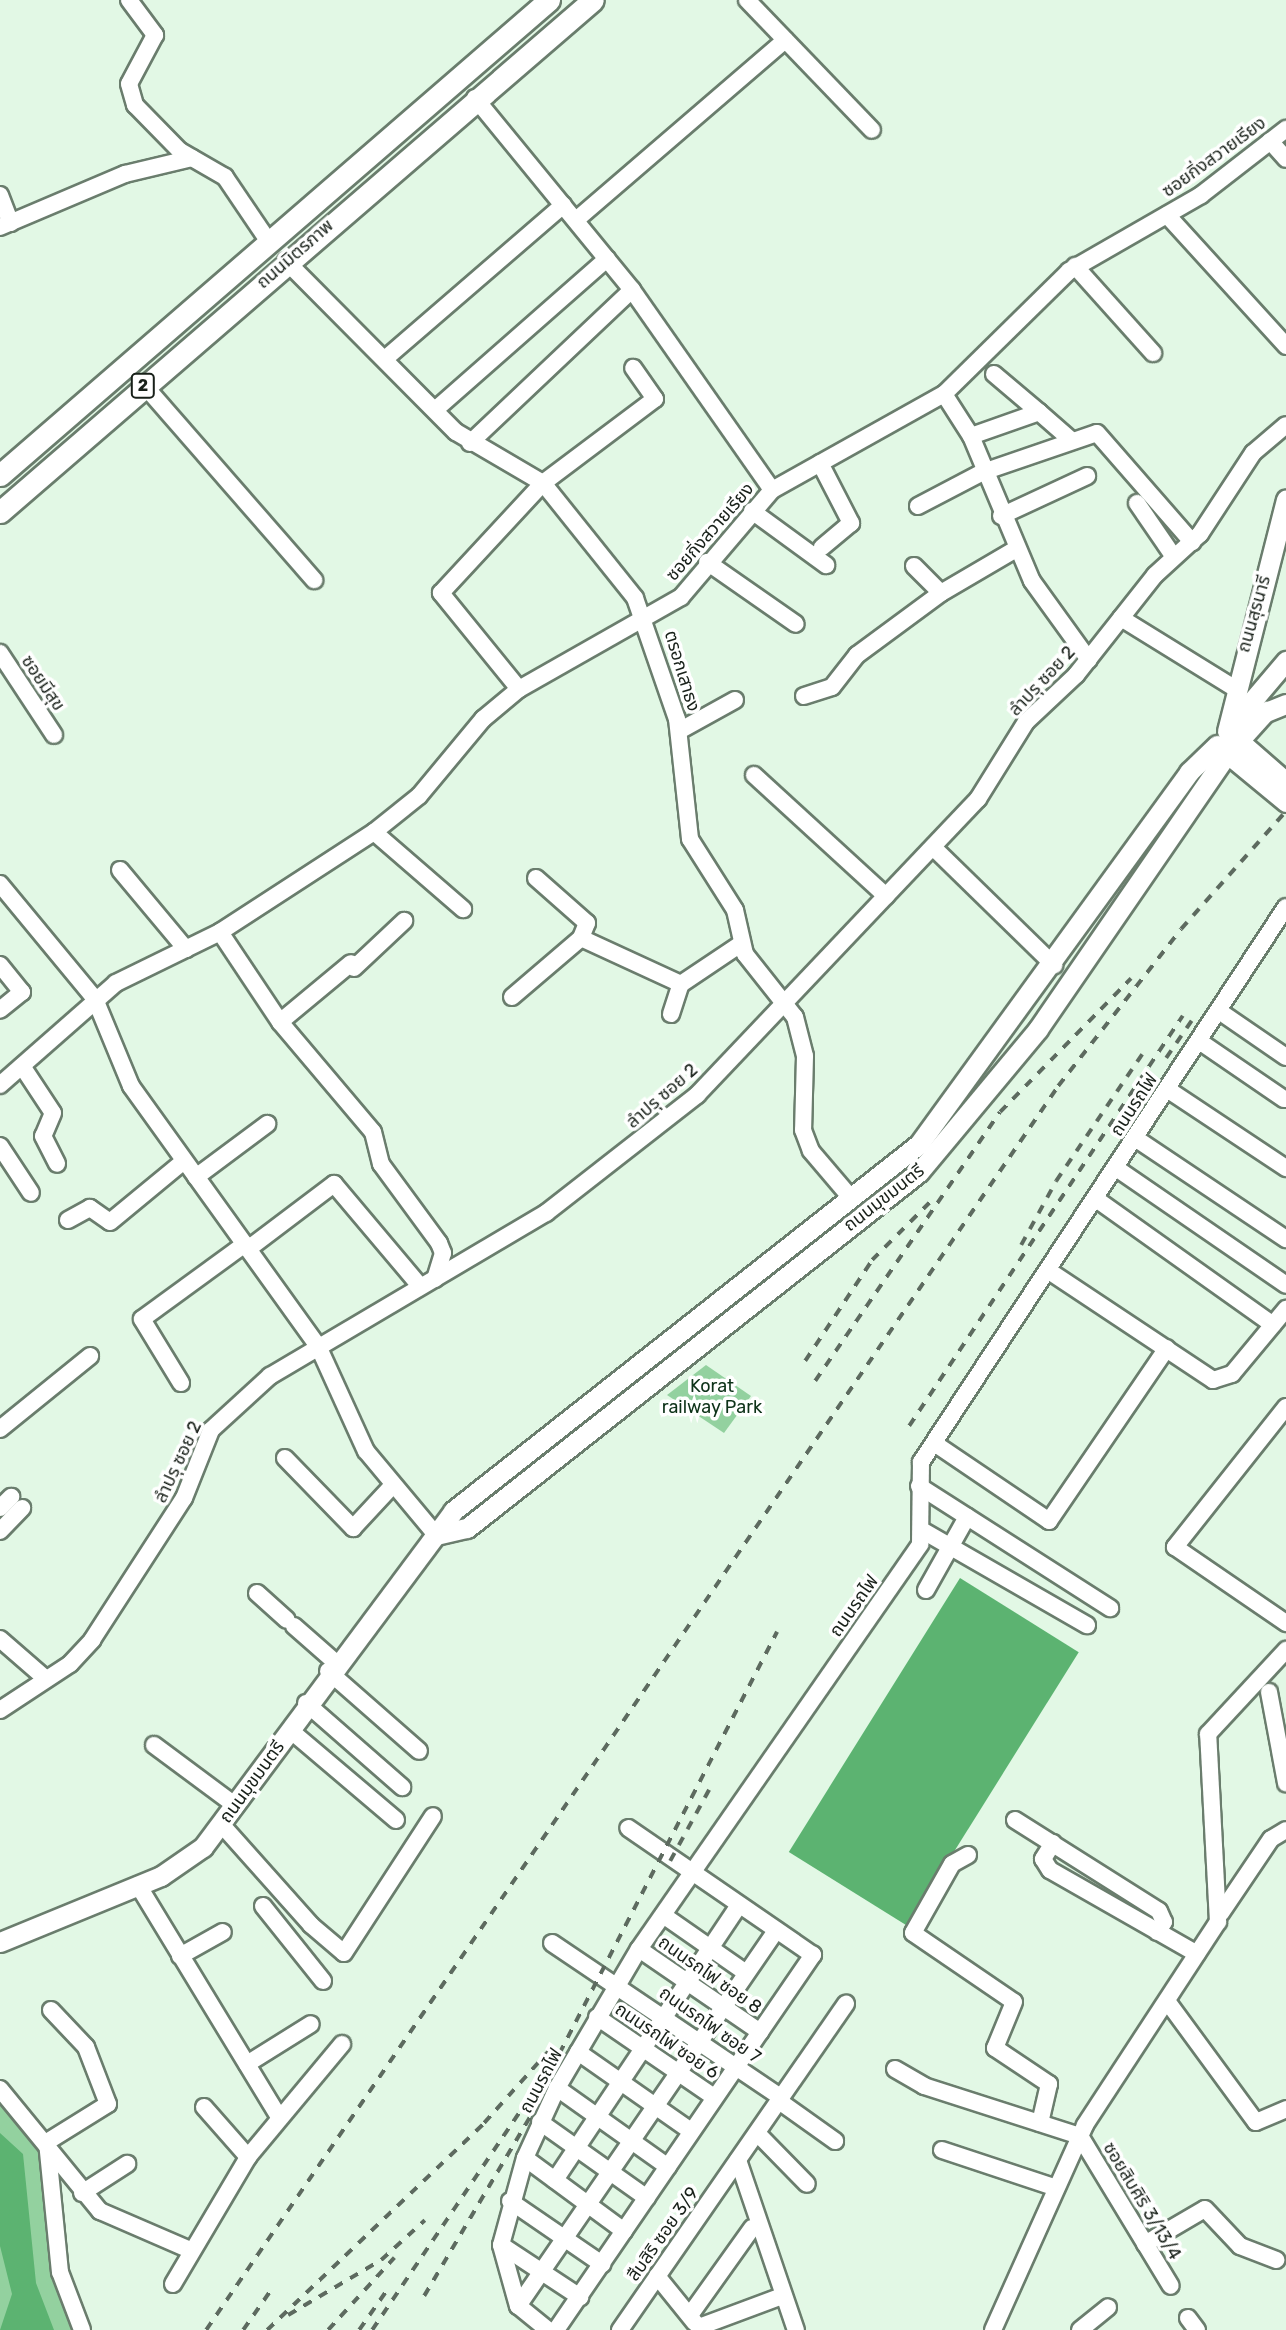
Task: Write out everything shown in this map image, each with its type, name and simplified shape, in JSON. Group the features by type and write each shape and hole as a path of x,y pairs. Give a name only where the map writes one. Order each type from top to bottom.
{"highway":[{"name":"ถนนมิตรภาพ","path":"0,475 549,0"},
{"name":"ถนนมิตรภาพ","path":"0,512 285,261 593,0"},
{"path":"269,242 285,261"}],"main road":[{"name":"ถนนสุรนารี","path":"1228,742 1243,655 1286,499"},
{"path":"1243,655 1262,673 1281,674"},
{"path":"1228,742 1281,674"},
{"path":"1228,742 1266,711 1286,704"},
{"path":"1228,742 1286,782"},
{"path":"1228,742 1286,802"},
{"name":"ถนนมุขมนตรี","path":"0,1942 138,1885 179,1865 222,1825 332,1667 453,1511 919,1144 1054,965 1189,772 1228,742"},
{"name":"ถนนมุขมนตรี","path":"436,1535 467,1528 931,1159 1038,1029 1228,742"},
{"path":"1018,1013 1038,1029"},
{"path":"851,1198 869,1209"}],"street":[{"path":"129,0 155,35 130,84 135,105 192,158 225,177 269,242"},
{"path":"747,0 872,130"},
{"path":"576,220 785,40"},
{"path":"475,98 632,290 772,490"},
{"name":"ซอยกิ่งสวายเรียง","path":"0,1085 95,999 220,932 374,832 419,796 483,719 520,689 647,621 690,588 707,562 772,490 944,394 1075,266 1167,215 1286,130"},
{"path":"1270,141 1286,159"},
{"path":"0,195 5,225 125,174 192,158"},
{"path":"386,358 564,205"},
{"path":"1167,215 1286,346"},
{"path":"435,410 607,259"},
{"name":"ตรอกเสาธง","path":"285,261 470,443 543,484 620,576 647,621 679,730 690,839 735,910 742,943 782,1000 802,1037 803,1130 811,1151 851,1198"},
{"path":"1075,266 1153,353"},
{"path":"470,443 632,290"},
{"path":"520,689 442,593 543,484 655,398 633,368"},
{"path":"994,374 1070,439"},
{"path":"144,385 314,580"},
{"path":"944,394 971,436 983,472 1016,549 1054,616 1089,660"},
{"path":"971,436 1039,412"},
{"name":"ลำปรุ ซอย 2","path":"0,1710 41,1682 92,1640 160,1541 211,1430 270,1376 573,1195 697,1095 782,1000 934,848 978,799 1026,722 1089,660 1174,557 1192,542 1253,453 1286,425"},
{"path":"918,506 983,472 1090,433 1108,438 1192,542"},
{"path":"820,463 851,523 822,547"},
{"path":"1001,516 1087,476"},
{"path":"1137,503 1174,557"},
{"path":"752,511 826,565"},
{"path":"804,696 832,687 857,655 941,593 1016,549"},
{"path":"707,562 796,624"},
{"path":"914,566 941,593"},
{"path":"1121,618 1236,689"},
{"name":"ซอยมีสุข","path":"0,653 54,735"},
{"path":"679,730 736,700"},
{"path":"754,775 886,896"},
{"path":"374,832 463,909"},
{"path":"934,848 1054,965"},
{"path":"120,870 186,949"},
{"path":"512,997 581,938 587,923 536,878"},
{"path":"0,884 95,999 120,1065 184,1161 319,1348 349,1423 392,1486 436,1535"},
{"name":"ถนนรถไฟ","path":"518,2306 501,2245 510,2201 540,2122 597,2017 639,1949 925,1532 919,1486 922,1462 1284,913"},
{"path":"280,1022 404,921"},
{"path":"220,932 280,1022 373,1132 381,1164 439,1242 443,1254 435,1279"},
{"path":"581,938 681,984"},
{"path":"671,1014 681,984 742,943"},
{"path":"0,965 22,992 0,1010"},
{"path":"1219,1011 1286,1057"},
{"path":"1199,1041 1284,1100"},
{"path":"22,1066 53,1113 43,1136 57,1164"},
{"path":"1167,1089 1286,1168"},
{"path":"196,1177 267,1124"},
{"path":"1135,1138 1286,1239"},
{"path":"0,1146 31,1193"},
{"path":"68,1220 90,1208 110,1222 184,1161"},
{"path":"1116,1168 1286,1285"},
{"path":"181,1383 142,1319 334,1184 419,1285"},
{"path":"1096,1199 1273,1325"},
{"path":"1049,1270 1213,1380 1232,1374 1286,1309"},
{"path":"934,1443 1049,1521 1167,1348"},
{"path":"0,1429 90,1356"},
{"path":"1286,1407 1175,1547 1286,1623"},
{"path":"285,1458 353,1528 392,1486"},
{"path":"919,1486 1110,1608"},
{"path":"0,1531 11,1504"},
{"path":"926,1590 952,1548 967,1517"},
{"path":"925,1532 1087,1625"},
{"path":"257,1592 419,1751"},
{"path":"0,1639 41,1682"},
{"path":"0,1650 41,1682"},
{"path":"1219,1915 1208,1734 1286,1650"},
{"path":"1269,1692 1283,1746 1286,1783"},
{"path":"306,1703 402,1787"},
{"path":"290,1730 396,1820"},
{"path":"154,1745 236,1806"},
{"path":"222,1825 311,1925 340,1951 348,1950 433,1816"},
{"path":"1015,1820 1159,1911 1164,1922 1157,1932"},
{"path":"556,2330 813,1955 628,1828"},
{"path":"993,2330 1054,2187 1080,2136 1198,1954 1219,1915 1271,1839 1286,1830"},
{"path":"1053,1843 1043,1864 1198,1954"},
{"path":"968,1855 952,1864 913,1933 1014,2002 995,2048 1049,2084 1040,2123"},
{"path":"138,1885 279,2117"},
{"path":"555,2180 739,1905"},
{"path":"262,1906 323,1981"},
{"path":"663,1915 746,1973"},
{"path":"296,1948 311,1925"},
{"path":"548,2330 518,2306 776,1930"},
{"path":"180,1956 223,1932"},
{"name":"ถนนรถไฟ ซอย 7","path":"552,1943 617,1984 735,2066 835,2141"},
{"name":"ถนนรถไฟ ซอย 8","path":"639,1949 760,2032"},
{"path":"1167,2001 1256,2122 1286,2109"},
{"name":"สืบสิริ ซอย 3/9","path":"620,2330 846,2004"},
{"path":"47,2141 107,2104 86,2047 51,2010"},
{"name":"ถนนรถไฟ ซอย 6","path":"597,2017 714,2097"},
{"path":"247,2064 311,2024"},
{"path":"173,2284 188,2249 223,2207 248,2157 342,2044"},
{"path":"578,2052 691,2131"},
{"path":"895,2069 924,2086 1080,2136"},
{"path":"558,2088 668,2166"},
{"path":"0,2089 47,2141 82,2193 100,2210 188,2249"},
{"path":"204,2107 248,2157"},
{"path":"540,2122 647,2198"},
{"path":"757,2133 807,2184"},
{"name":"ซอยสิบศิริ 3/13/4","path":"1080,2136 1171,2287"},
{"path":"47,2141 60,2272 82,2330"},
{"path":"942,2150 1054,2187"},
{"path":"525,2158 624,2231"},
{"path":"737,2160 796,2330"},
{"path":"82,2193 127,2164"},
{"path":"510,2201 602,2264"},
{"path":"1145,2244 1205,2209 1240,2246 1276,2260"},
{"path":"696,2324 752,2228"},
{"path":"501,2245 580,2297"},
{"path":"657,2276 696,2324"},
{"path":"696,2324 777,2298"},
{"path":"1080,2330 1108,2307"}],"green space":[{"name":"Korat railway Park","path":"706,1365 751,1396 724,1433 667,1395"},
{"path":"0,2102 43,2143 54,2284 77,2330 0,2330"}],"shaded area":[{"path":"960,1578 1079,1652 908,1926 789,1852"},
{"path":"0,2133 23,2154 36,2283 54,2330 0,2330 12,2294 0,2246"}],"railway":[{"path":"206,2330 1058,1086 1181,929 1286,811"},
{"path":"815,1381 1000,1112 1131,978"},
{"path":"909,1426 1182,1016"},
{"path":"1166,1058 1192,1020"},
{"path":"1021,1245 1056,1181 1143,1053"},
{"path":"805,1361 872,1260 931,1201"},
{"path":"372,2330 559,2054 777,1632"},
{"path":"670,1861 710,1788"},
{"path":"267,2330 484,2123 555,2044"},
{"path":"424,2296 541,2098"},
{"path":"288,2315 381,2260 425,2220"},
{"path":"328,2330 394,2258"},
{"path":"243,2330 273,2287"},
{"path":"359,2330 387,2290"}]}
